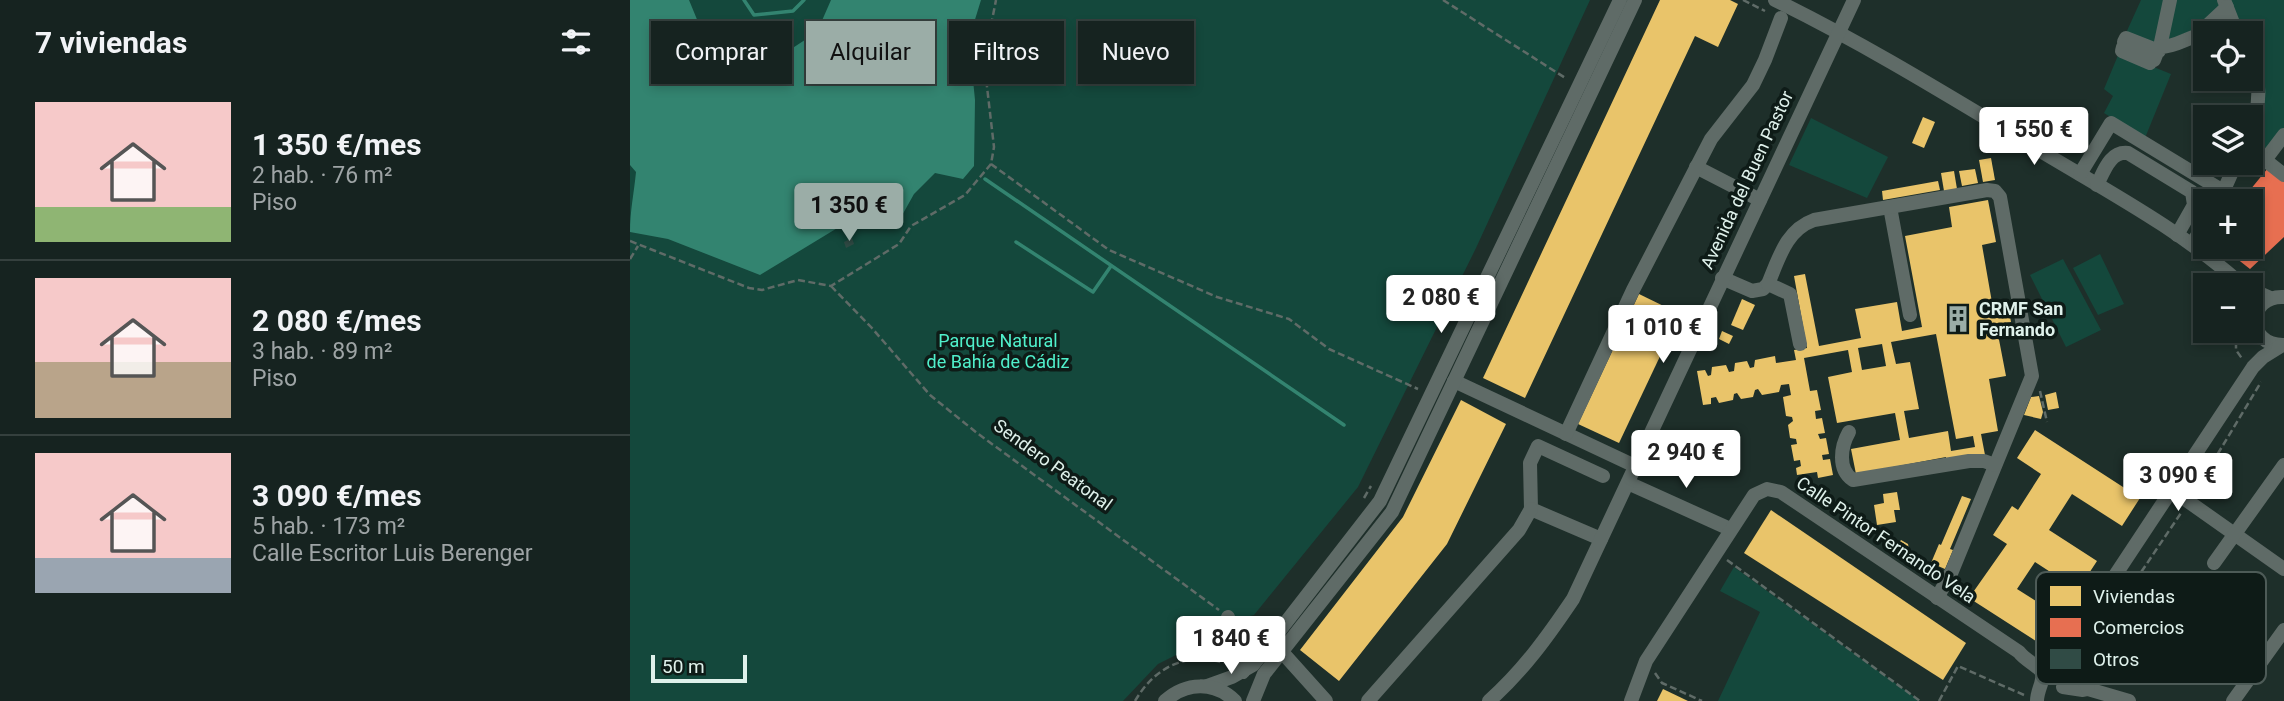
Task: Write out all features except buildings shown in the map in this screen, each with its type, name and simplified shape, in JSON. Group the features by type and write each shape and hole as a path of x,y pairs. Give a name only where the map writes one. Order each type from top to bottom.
{"street":[{"path":"1207,686 1240,666 1253,665 1380,501 1620,0"},
{"path":"1253,701 1264,674 1392,512 1635,0"},
{"name":"Avenida del Buen Pastor","path":"1489,701 1506,686 1546,639 1573,599 1854,0"},
{"path":"2150,63 2122,51 2123,47 2154,60 2156,55 2124,42 2126,38 2159,51 2170,0"},
{"path":"2225,3 2232,21"},
{"path":"2211,21 2225,3"},
{"path":"1566,434 1633,289 1696,167 1711,139 1752,85 1765,60 1783,6 1839,31 2080,174 2192,244 2227,273"},
{"path":"2160,47 2175,47 2193,38"},
{"path":"2080,174 2111,123 2210,189"},
{"path":"2284,135 2265,160 2284,175"},
{"path":"2097,185 2116,153 2128,153 2192,192 2194,205 2177,235"},
{"path":"1696,167 1760,201"},
{"path":"1722,278 1756,291 1763,289 1793,232 1802,224 1814,220 1987,190 1998,194 2032,376 1952,571 1937,598"},
{"path":"1890,207 1910,315"},
{"path":"1768,284 1790,293 1800,344"},
{"path":"2263,338 2269,343 2283,345"},
{"path":"2253,367 2260,343"},
{"path":"2118,572 2253,367 2263,357 2283,345"},
{"path":"1454,381 1635,466"},
{"path":"1849,432 1841,447 1845,471 1853,480 1969,461 1984,461 1996,465"},
{"path":"1368,701 1519,530 1531,509 1530,463 1538,446 1602,476"},
{"path":"2214,563 2284,465"},
{"path":"1628,483 1730,529"},
{"name":"Calle Pintor Fernando Vela","path":"1632,701 1646,661 1730,529 1754,495 1760,491 1774,490 2020,652 2036,657"},
{"path":"2172,490 2284,569"},
{"path":"1531,509 1601,539"},
{"path":"1228,617 1240,666"},
{"path":"2266,656 2284,630"},
{"path":"1282,652 1326,701"},
{"name":"Calle Pintor Fernando Vela","path":"2020,652 2024,659 2036,666"},
{"path":"2048,684 2090,690 2129,701"},
{"path":"2037,701 2066,684"},
{"path":"2087,684 2090,690"},
{"path":"2234,701 2246,684"},
{"path":"1165,701 1188,687 1207,686 1224,692 1235,701"}],"path":[{"path":"630,242 749,288 762,290 799,281 831,286 899,244 911,226 965,195 991,164 994,137 984,61 996,0"},
{"path":"1443,0 1579,86"},
{"path":"991,164 1109,250 1217,297 1289,319 1329,349 1432,393"},
{"path":"630,259 638,246"},
{"name":"Sendero Peatonal","path":"831,286 930,395 977,433 1228,617"},
{"path":"2141,572 2260,386 2260,374 2239,358 2236,343"},
{"path":"2032,376 2042,395 2047,422"},
{"path":"1362,502 1372,484"},
{"path":"1717,550 1745,575 1920,701"},
{"path":"1135,701 1155,676 1180,662 1209,659 1240,666"},
{"path":"1646,661 1662,683 1702,701"},
{"path":"1938,701 1958,666 2037,701"},
{"path":"2090,690 2093,684"}],"green space":[{"name":"Parque Natural de Bahía de Cádiz","path":"630,0 1590,0 1476,248 1358,487 1254,615 1250,616 1217,652 1180,653 1158,664 1123,701 630,701"},
{"path":"2141,0 2284,0 2284,135 2265,160 2263,105 2254,105 2253,91 2263,91 2263,21 2193,21 2193,37 2160,47 2126,33"},
{"path":"2119,53 2171,74 2145,138 2104,113 2113,96 2104,89"},
{"path":"1811,118 1888,157 1867,198 1789,165"},
{"path":"2100,254 2124,304 2098,315 2073,268"},
{"path":"2063,259 2101,330 2066,347 2030,275"},
{"path":"1734,567 1920,701 1718,701 1760,612 1720,591"}],"shaded area":[{"path":"630,0 689,0 698,21 651,21 651,84 792,84 792,48 806,39 806,84 935,84 935,21 822,21 831,0 981,0 975,21 949,21 949,84 973,84 974,166 963,179 935,173 914,194 900,219 839,227 760,275 668,239 630,232 636,172 630,165"}],"waterway":[{"path":"744,0 754,15 793,11 804,0"},
{"path":"985,179 1344,425"},
{"path":"1016,242 1093,292 1111,266"}],"place":[{"name":"CRMF San Fernando","path":"1958,319"}]}
